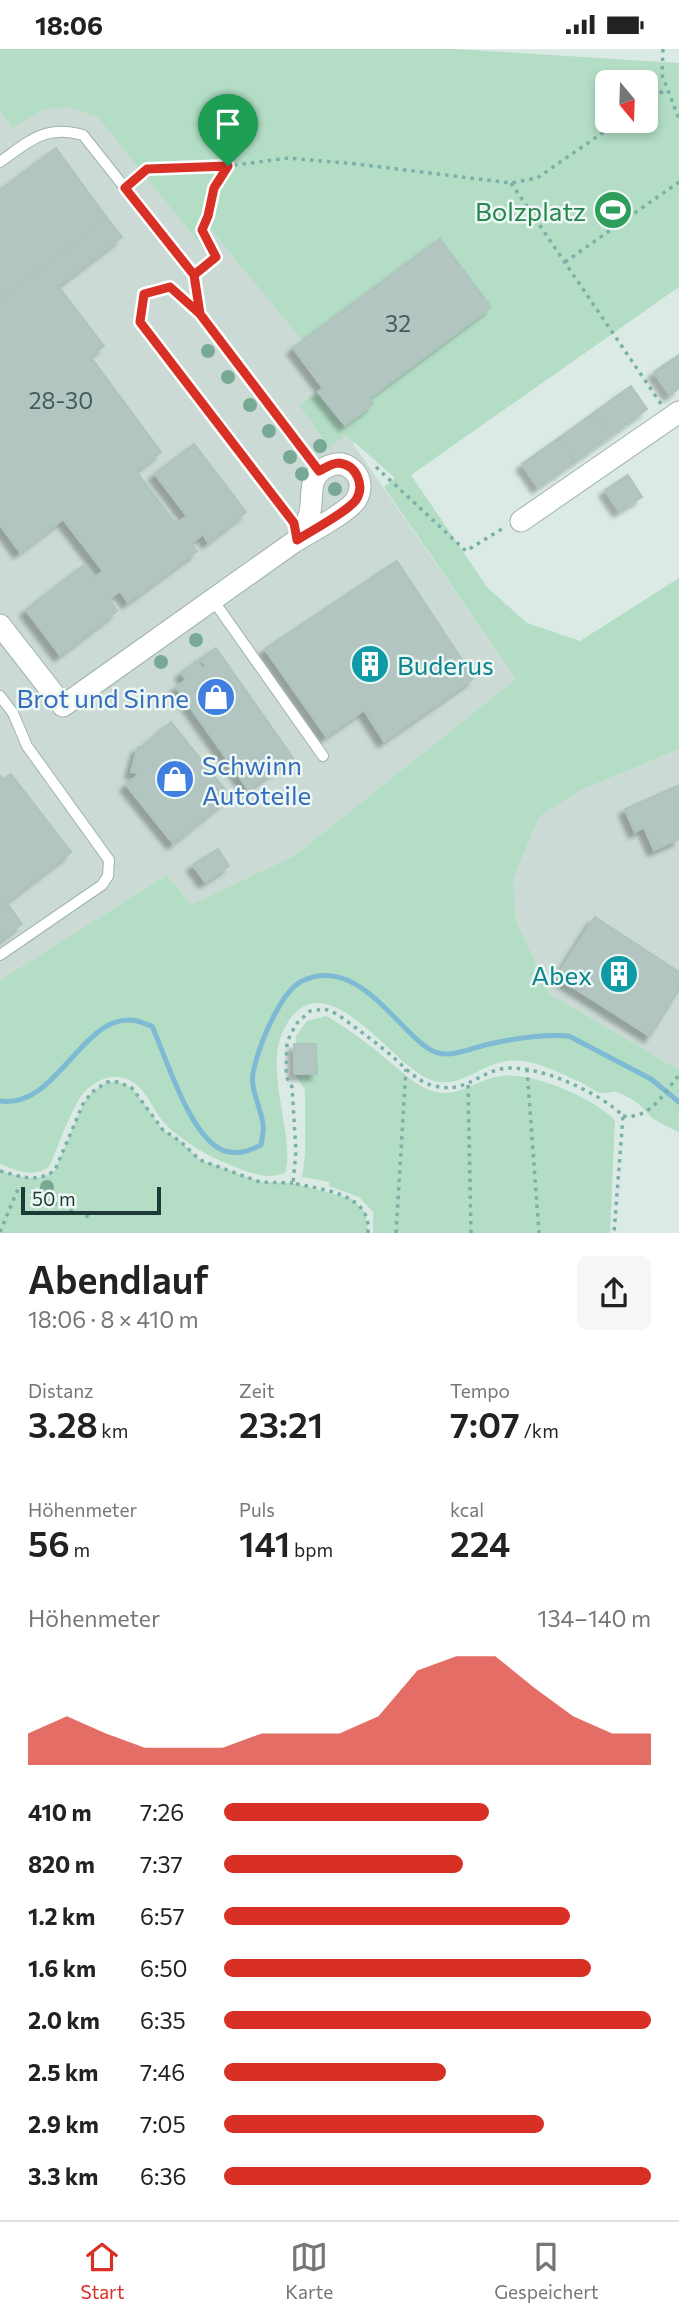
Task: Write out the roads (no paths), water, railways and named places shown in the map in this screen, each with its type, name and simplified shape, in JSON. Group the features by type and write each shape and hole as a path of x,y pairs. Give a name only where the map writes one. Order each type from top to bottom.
{"street":[{"path":"521,521 675,414"},
{"path":"0,625 63,706 297,540 354,503 361,485 357,474 341,463 319,471 312,484 309,517 297,540"}],"lane":[{"path":"0,162 45,134 64,129 83,135 194,275 200,314"},
{"path":"297,540 294,523 140,322 144,294 170,287 200,314 319,471"},
{"path":"213,600 323,756"},
{"path":"0,696 13,713 27,746 109,860 107,876 102,885 0,955"}],"waterway":[{"path":"0,1101 20,1100 38,1091 101,1030 118,1021 137,1021 152,1026 181,1096 201,1132 225,1151 252,1149 261,1145 263,1132 252,1079 265,1036 278,1009 293,987 318,976 333,976 347,980 374,997 418,1041 438,1053 458,1053 484,1045 530,1037 569,1036 651,1079 679,1102"}],"place":[{"name":"Bolzplatz","path":"613,210"},
{"name":"Buderus","path":"370,664"},
{"name":"Brot und Sinne","path":"216,697"},
{"name":"Schwinn Autoteile","path":"175,779"},
{"name":"Abex","path":"619,974"}]}
